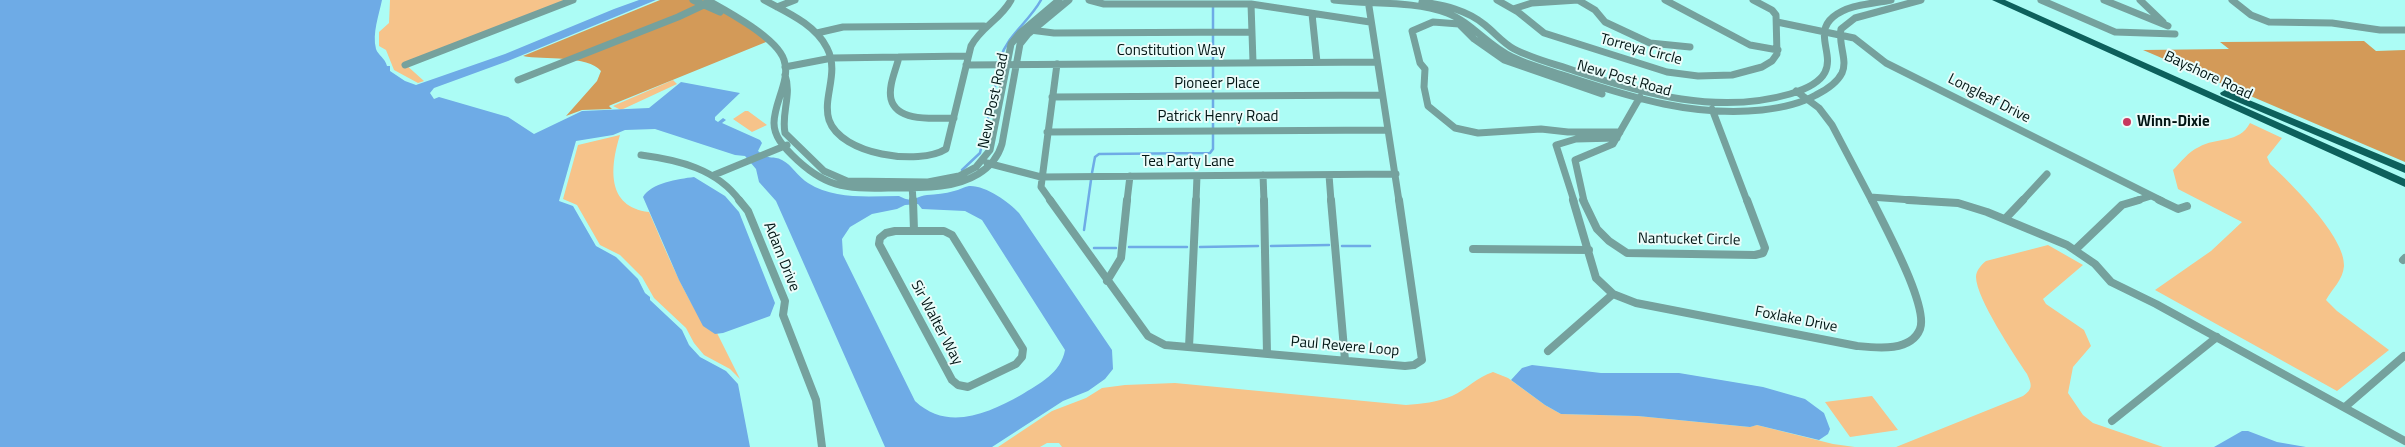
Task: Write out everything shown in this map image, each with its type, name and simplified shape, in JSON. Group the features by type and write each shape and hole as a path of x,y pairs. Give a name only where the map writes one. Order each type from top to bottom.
{"main road":[{"name":"Bayshore Road","path":"1997,0 2253,110 2405,169"},
{"name":"Bayshore Road","path":"2011,0 2253,110 2405,183"}],"street":[{"path":"405,64 572,0"},
{"name":"New Post Road","path":"693,0 706,2 735,18 775,47 784,61 790,85 784,128 794,143 824,171 837,178 858,182 937,187 954,184 977,175 992,164 1001,149 1020,44 1028,30 1059,0"},
{"path":"764,0 817,33 832,58 833,78 829,119 843,136 864,152 878,155 941,153 946,149 973,41 984,26 1007,8 1011,0"},
{"path":"777,7 795,0"},
{"name":"New Post Road","path":"785,71 774,130 777,138 784,146 814,174 832,184 858,189 912,185 949,179 968,172 983,161 992,145 1013,40 1069,0"},
{"path":"1089,0 1104,4 1251,4 1370,22"},
{"name":"New Post Road","path":"1334,0 1417,6 1447,13 1469,24 1487,43 1503,53 1638,100 1711,112 1763,110 1809,99 1832,85 1842,74 1844,65 1839,42 1840,34"},
{"name":"Torreya Circle","path":"1497,0 1513,9 1544,33 1646,67 1677,74 1717,76 1747,72 1768,64 1775,58 1778,50"},
{"path":"1513,9 1532,3 1578,0 1595,10 1606,22 1650,43 1690,47"},
{"path":"1665,0 1750,44 1778,50 1775,34 1776,15 1772,10 1753,0"},
{"path":"1824,31 1827,23 1837,14 1856,7 1891,0"},
{"path":"1840,34 1841,29 1850,21 1921,0"},
{"path":"2041,0 2115,32 2175,34 2140,0"},
{"path":"2104,0 2168,26"},
{"path":"2232,0 2251,16 2269,22 2332,22 2380,30 2405,30"},
{"path":"518,80 653,28 706,2"},
{"name":"New Post Road","path":"1369,2 1425,2 1451,8 1478,20 1501,40 1520,51 1614,84 1681,100 1713,102 1760,100 1796,91 1817,79 1828,66 1829,61 1823,42 1824,31"},
{"name":"Paul Revere Loop","path":"1041,177 1041,187 1148,336 1165,345 1405,366 1414,365 1422,360 1396,174 1370,22 1369,2"},
{"path":"1251,4 1250,32 1253,62"},
{"path":"1312,14 1317,62"},
{"path":"1837,14 1850,21"},
{"path":"1614,84 1609,91 1601,94 1504,60 1474,39 1459,24 1433,22 1412,31 1420,63 1424,69 1424,87 1428,106 1434,113 1455,128 1478,133 1541,129 1618,135"},
{"name":"Longleaf Drive","path":"1777,22 1840,34 1861,42 1873,55 1886,63 2178,209 2186,206"},
{"path":"817,33 843,27 984,26"},
{"path":"1028,30 1054,33 1250,32"},
{"path":"785,71 832,58 968,56"},
{"path":"899,57 891,94 891,99 896,108 915,117 954,118"},
{"name":"Constitution Way","path":"966,65 1377,62"},
{"path":"1041,177 1057,64"},
{"name":"Foxlake Drive","path":"1618,135 1568,139 1560,141 1556,145 1596,278 1613,294 1651,306 1856,346 1882,348 1903,344 1918,333 1922,326 1921,310 1904,264 1832,125 1809,99 1796,91"},
{"name":"Nantucket Circle","path":"1642,92 1618,135 1607,148 1575,160 1574,166 1593,223 1619,249 1627,253 1755,255 1763,253 1766,248 1711,112"},
{"name":"Pioneer Place","path":"1052,97 1382,95"},
{"path":"1711,112 1713,102"},
{"name":"Patrick Henry Road","path":"1048,132 1388,130"},
{"path":"714,175 794,143"},
{"name":"Adam Drive","path":"641,156 672,159 714,175 745,204 785,301 783,315 816,400 822,447"},
{"name":"Tea Party Lane","path":"983,161 1041,177 1396,174"},
{"path":"2005,219 2047,174"},
{"path":"1264,175 1267,354"},
{"path":"1329,175 1345,360"},
{"path":"1108,281 1121,258 1130,176"},
{"path":"1189,347 1197,176"},
{"path":"912,185 914,231"},
{"path":"2076,249 2122,205 2151,196"},
{"path":"1870,197 1948,201 1976,208 2076,249 2095,264 2111,282 2217,337 2405,441"},
{"name":"Sir Walter Way","path":"914,231 944,231 957,240 1023,348 1022,356 1016,364 968,387 958,386 952,380 879,244 880,238 886,233 914,231"},
{"path":"1473,249 1588,250"},
{"path":"1548,351 1613,294"},
{"path":"2112,421 2217,337"},
{"path":"2345,408 2404,356"}],"shaded area":[{"path":"390,0 567,0 404,63 424,81 418,83 394,70 386,50 379,46 379,32 389,23"},
{"path":"660,0 704,0 771,40 609,106 612,109 582,110 566,116 597,81 601,71 586,62 576,60 523,56"},
{"path":"2364,41 2376,51 2405,50 2405,162 2143,50 2229,49 2220,42"},
{"path":"673,80 677,84 621,110 613,106"},
{"path":"748,111 767,125 752,132 733,119"},
{"path":"2250,123 2282,138 2267,157 2270,164 2316,212 2327,226 2342,254 2344,266 2342,276 2326,300 2337,311 2389,350 2337,391 2155,290 2211,251 2242,222 2178,189 2173,170 2195,149 2206,144 2234,137 2245,130"},
{"path":"620,135 613,172 618,194 635,209 649,212 689,299 699,316 709,328 717,333 740,379 730,369 704,355 694,343 686,328 654,298 642,277 620,255 600,245 577,205 563,199 578,145"},
{"path":"2048,245 2083,265 2043,299 2046,304 2084,330 2091,346 2073,367 2068,393 2083,415 2093,423 2163,447 1896,447 2023,396 2029,391 2031,384 2027,374 1989,312 1982,298 1976,275 1979,268 1986,261"},
{"path":"1493,372 1508,378 1545,405 1561,414 1638,416 1749,427 1757,425 1833,444 1855,447 1062,447 1059,443 1047,443 1040,447 998,447 1052,411 1086,398 1102,388 1175,383 1406,405 1447,398"},
{"path":"1872,396 1898,430 1850,437 1825,402"}],"water":[{"path":"0,0 382,0 375,30 376,49 387,66 390,66 390,71 405,81 416,85 505,54 639,0 656,0 508,61 434,88 430,93 434,99 439,97 508,117 534,134 582,111 649,108 681,82 740,93 715,117 715,120 718,122 723,118 726,120 722,123 760,140 762,143 758,151 768,157 786,162 804,180 818,188 840,195 899,196 911,200 922,196 975,186 1003,199 1019,213 1112,350 1113,369 1105,379 1088,391 1063,401 992,447 885,447 776,201 759,182 756,169 745,156 735,155 655,129 625,130 613,135 576,141 559,201 573,206 596,246 616,257 638,279 650,300 682,330 689,345 700,357 726,371 738,384 750,447 0,447","holes":["918,204 922,209 965,211 982,220 1065,350 1059,365 1042,382 1008,402 982,413 968,416 941,416 915,401 843,255 842,239 850,227 872,214 897,209 905,205"]},
{"path":"694,177 725,196 739,212 775,303 770,316 723,333 715,334 703,326 679,280 643,197 658,185"},
{"path":"1532,365 1601,373 1679,373 1763,387 1805,399 1824,413 1830,429 1828,434 1819,440 1757,425 1750,427 1638,416 1561,414 1545,405 1511,380 1522,368"},
{"path":"2242,431 2248,431 2277,442 2306,447 2214,447"}],"waterway":[{"path":"1000,59 1008,42 1041,0"},
{"path":"1213,6 1213,30"},
{"path":"1213,35 1213,60"},
{"path":"1213,66 1213,93"},
{"path":"962,170 980,153 999,69"},
{"path":"1213,99 1213,128"},
{"path":"1092,173 1095,157 1099,154 1210,153 1213,149 1213,134"},
{"path":"1084,230 1091,180"},
{"path":"1271,246 1329,245"},
{"path":"1200,247 1258,246"},
{"path":"1342,246 1370,246"},
{"path":"1129,247 1187,247"},
{"path":"1094,248 1116,248"}],"place":[{"name":"Winn-Dixie","path":"2127,122"}]}
